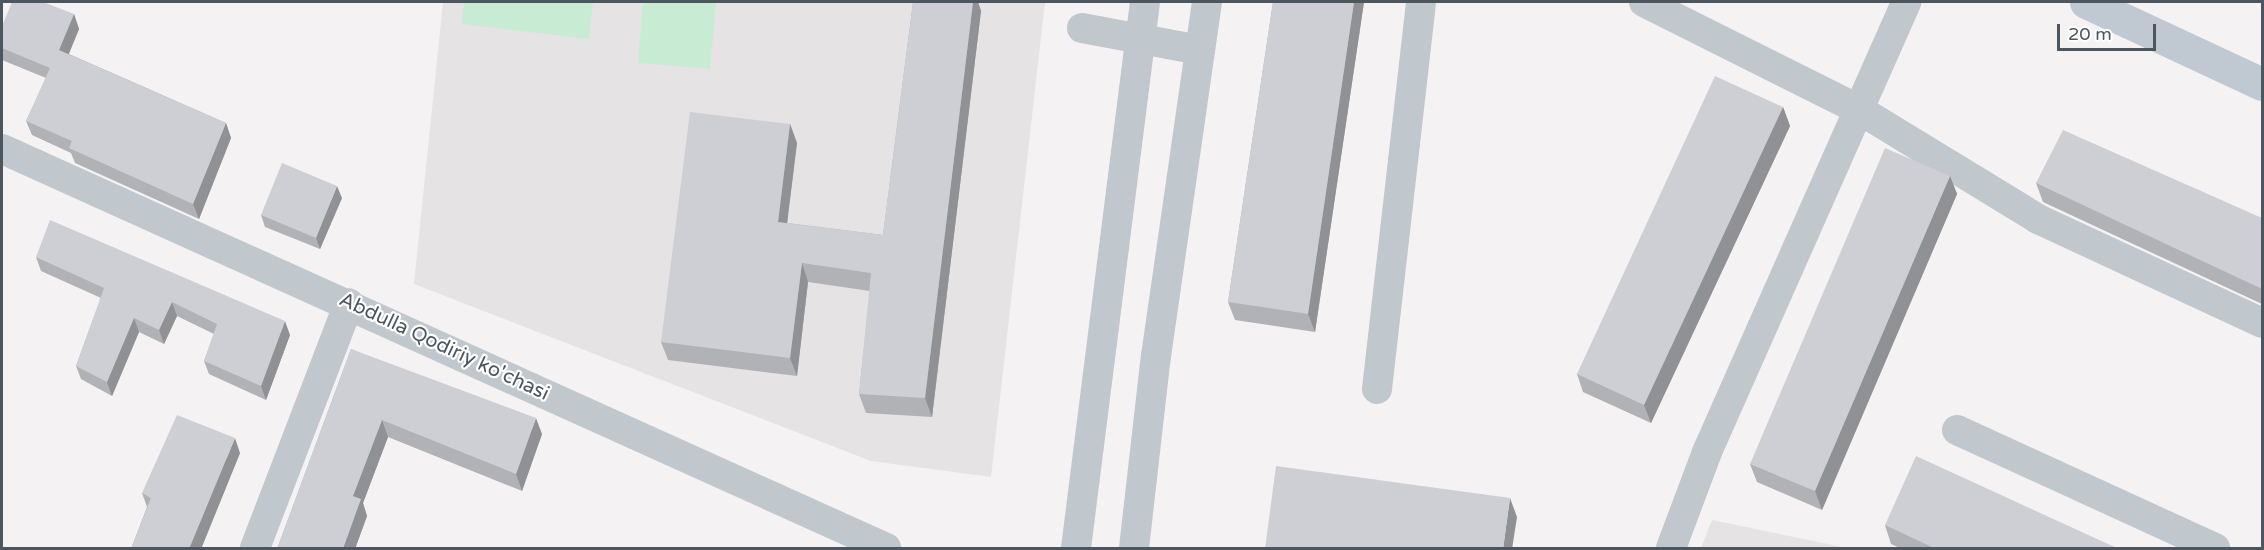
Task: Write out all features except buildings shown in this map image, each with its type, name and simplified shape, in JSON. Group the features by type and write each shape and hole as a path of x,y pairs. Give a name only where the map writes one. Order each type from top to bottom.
{"street":[{"path":"1076,549 1145,2"},
{"path":"1134,549 1156,356 1207,2"},
{"path":"1377,389 1421,2"},
{"path":"1644,2 1858,109 2038,219 2262,323"},
{"path":"1671,549 1707,452 1906,2"},
{"path":"2086,2 2262,84"},
{"path":"1082,28 1200,50"},
{"name":"Abdulla Qodiriy ko'chasi","path":"2,149 349,303 886,549"},
{"path":"255,549 349,303"},
{"path":"1957,429 2215,549"}],"shaded area":[{"path":"443,2 1045,2 991,477 871,461 414,284"},
{"path":"1712,520 1847,548 1701,548"}],"green space":[{"path":"464,2 593,2 589,39 462,24"},
{"path":"643,2 716,2 710,69 638,63"}]}
